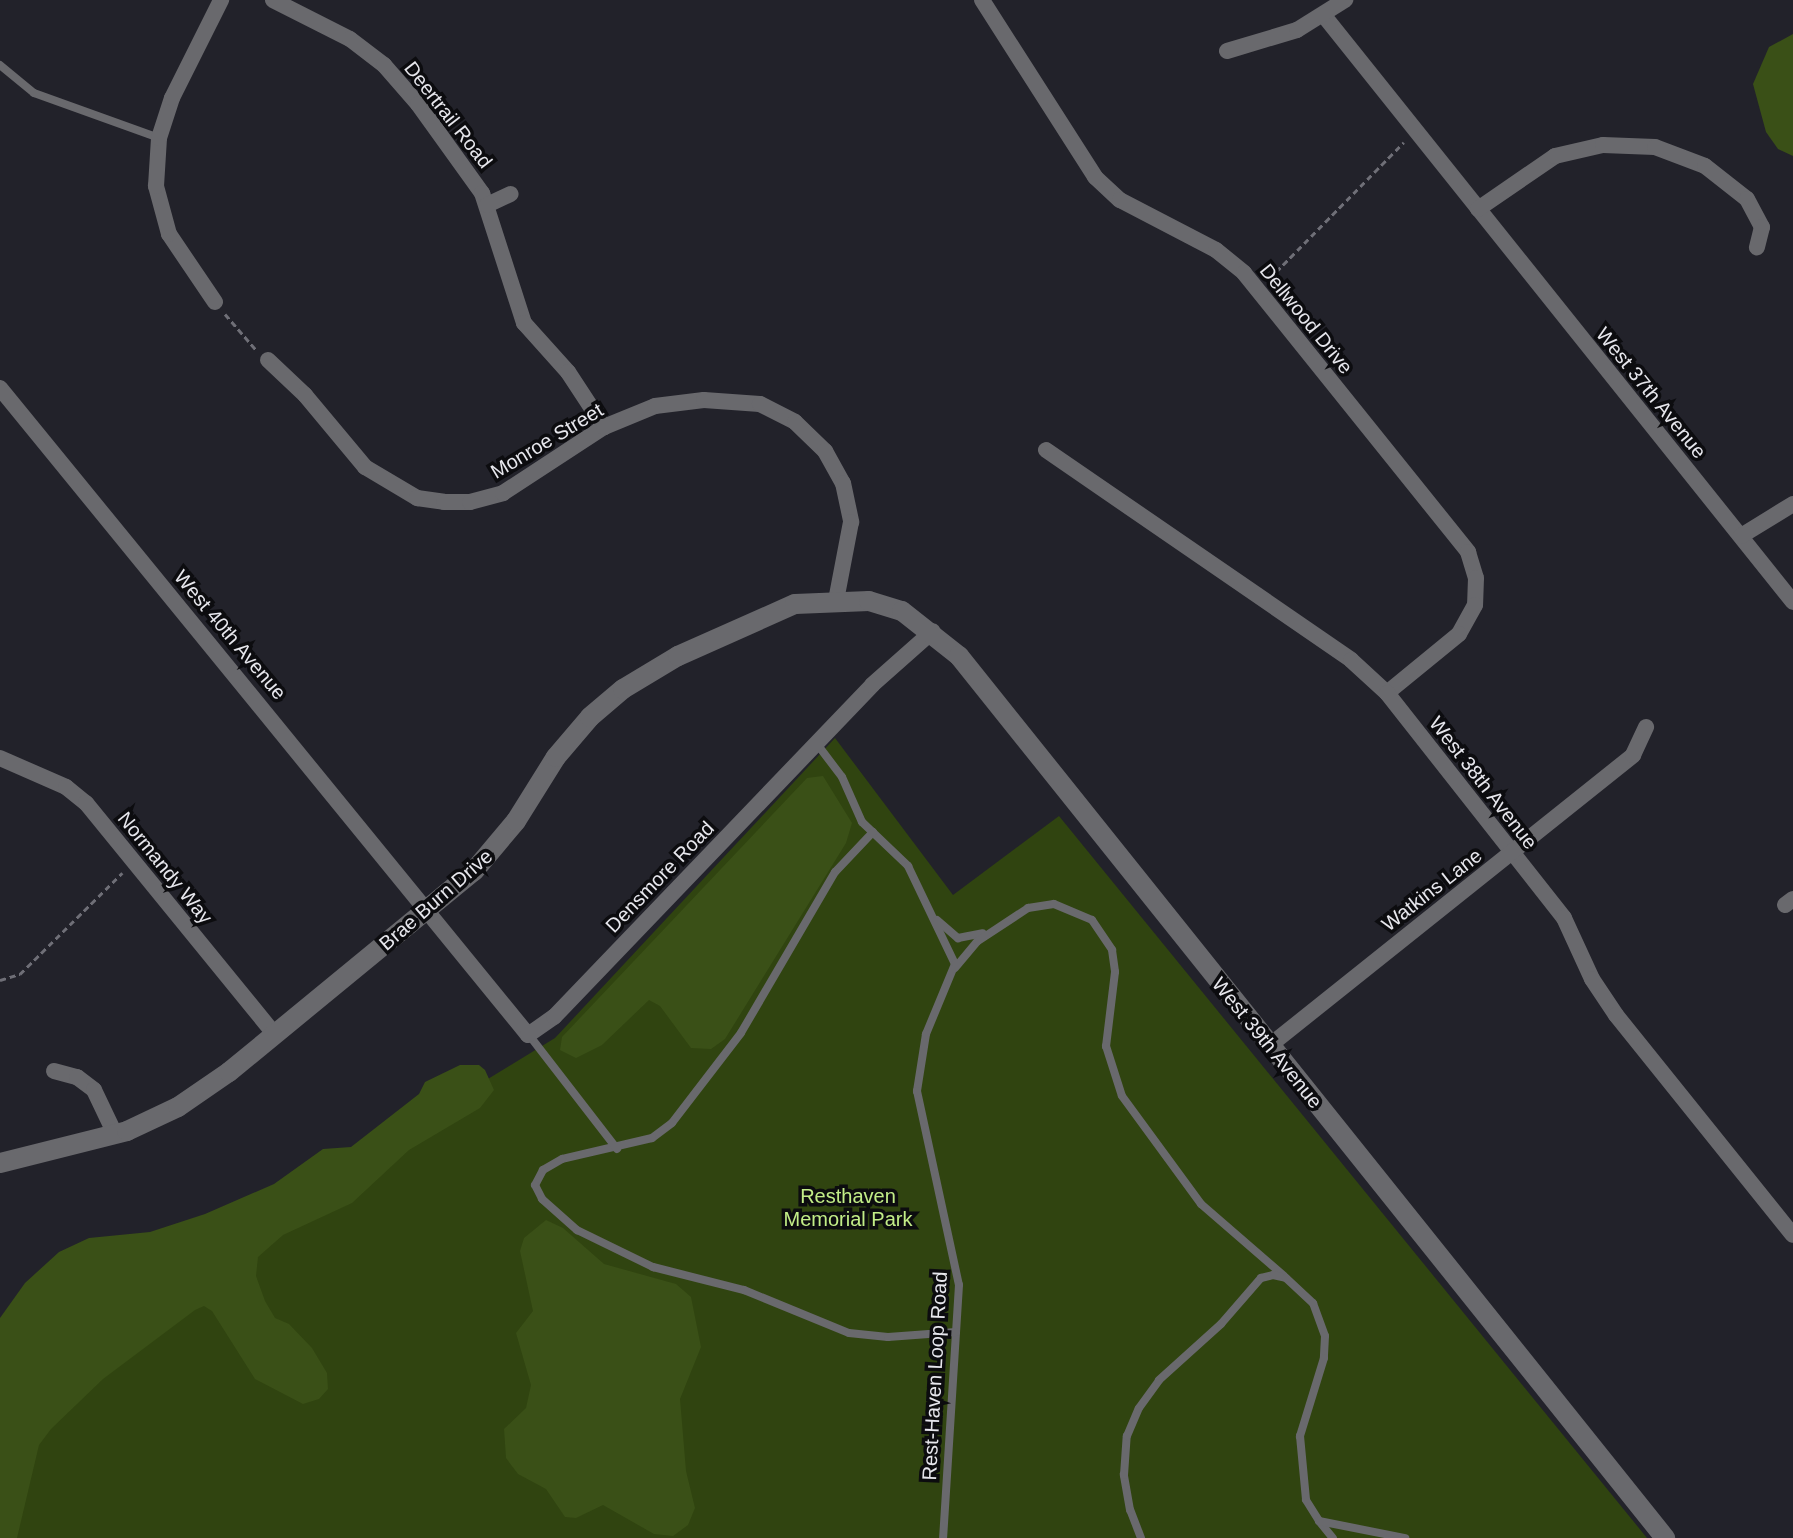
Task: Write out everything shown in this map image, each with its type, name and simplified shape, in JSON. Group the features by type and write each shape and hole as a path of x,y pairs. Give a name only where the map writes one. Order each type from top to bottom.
{"street":[{"path":"215,302 169,234 156,186 159,138 172,98 221,0"},
{"name":"Deertrail Road","path":"273,0 350,39 384,65 455,152 487,205 524,323 568,372 604,427"},
{"name":"Dellwood Drive","path":"982,0 1095,177 1120,200 1216,250 1257,290 1468,552 1476,578 1475,605 1459,634 1387,693"},
{"path":"1227,51 1325,17 1345,0"},
{"name":"West 37th Avenue","path":"1325,17 1793,602"},
{"path":"1478,209 1555,156 1603,145 1655,147 1705,166 1747,199 1762,227 1757,247"},
{"path":"487,205 511,194"},
{"name":"Monroe Street","path":"268,360 365,467 417,498 470,502 503,493 604,427 655,406 704,400 760,404 795,422 825,451 843,483 851,522 836,601"},
{"name":"West 40th Avenue","path":"0,388 428,908"},
{"name":"West 38th Avenue","path":"1046,450 1351,660 1387,693 1564,918 1592,979 1616,1015 1793,1235"},
{"path":"1741,536 1793,504"},
{"name":"Brae Burn Drive","path":"0,1163 115,1134 178,1107 275,1035 498,846 556,757 590,717 623,689 752,620 795,604 836,601"},
{"name":"West 39th Avenue","path":"836,601 869,601 902,611 933,631 959,656 1665,1538"},
{"name":"Densmore Road","path":"528,1035 554,1017 816,743 933,631"},
{"name":"Watkins Lane","path":"1269,1046 1633,755 1646,727"},
{"name":"Normandy Way","path":"0,758 66,787 135,861 275,1035"},
{"path":"428,908 528,1035"},
{"path":"54,1071 77,1077 94,1090 115,1134"}],"lane":[{"path":"0,65 34,93 159,138"},
{"path":"816,743 873,832 908,866 955,969 994,929 1028,908 1054,904 1085,914 1100,928 1112,950 1115,972 1106,1032 1115,1082 1191,1192 1313,1303 1325,1336 1299,1451 1306,1500 1333,1538"},
{"path":"873,832 835,872 741,1033 692,1100 661,1133 617,1149 552,1164 537,1177 537,1193 577,1230 625,1256 744,1290 827,1327 888,1337 956,1332"},
{"path":"929,910 958,938 994,929"},
{"name":"Rest-Haven Loop Road","path":"943,1538 956,1332 956,1257 928,1156 917,1091 926,1034 955,969"},
{"path":"528,1035 617,1149"},
{"path":"1250,1247 1261,1278"},
{"path":"1141,1538 1130,1510 1124,1475 1127,1436 1139,1408 1159,1380 1261,1278 1286,1278"},
{"path":"1319,1521 1405,1538"}],"path":[{"path":"1257,290 1415,131"},
{"path":"215,302 268,360"},
{"path":"0,980 20,974 135,861"}],"green space":[{"path":"1793,34 1793,156 1778,149 1766,132 1753,84 1769,47"},
{"name":"Resthaven Memorial Park","path":"835,738 953,895 1059,816 1647,1538 0,1538 0,1333 437,1110 555,1038"},
{"path":"823,776 852,823 846,843 725,1039 711,1049 691,1048 660,1006 649,1000 602,1045 576,1058 560,1050 562,1037 807,778"},
{"path":"460,1065 479,1065 485,1070 494,1090 480,1108 409,1150 352,1203 283,1235 258,1257 256,1276 275,1318 289,1324 312,1348 327,1373 328,1389 319,1399 303,1404 255,1379 212,1311 204,1306 103,1379 51,1429 39,1445 17,1538 0,1538 0,1318 25,1283 59,1252 89,1238 150,1232 205,1214 274,1184 323,1149 351,1147 419,1094 425,1082"},
{"path":"546,1220 563,1228 604,1264 676,1284 691,1297 701,1347 680,1399 686,1471 695,1508 688,1525 673,1536 654,1534 603,1505 576,1518 565,1517 546,1489 518,1474 506,1458 504,1429 526,1408 531,1385 516,1333 533,1311 520,1251 524,1238"}]}
